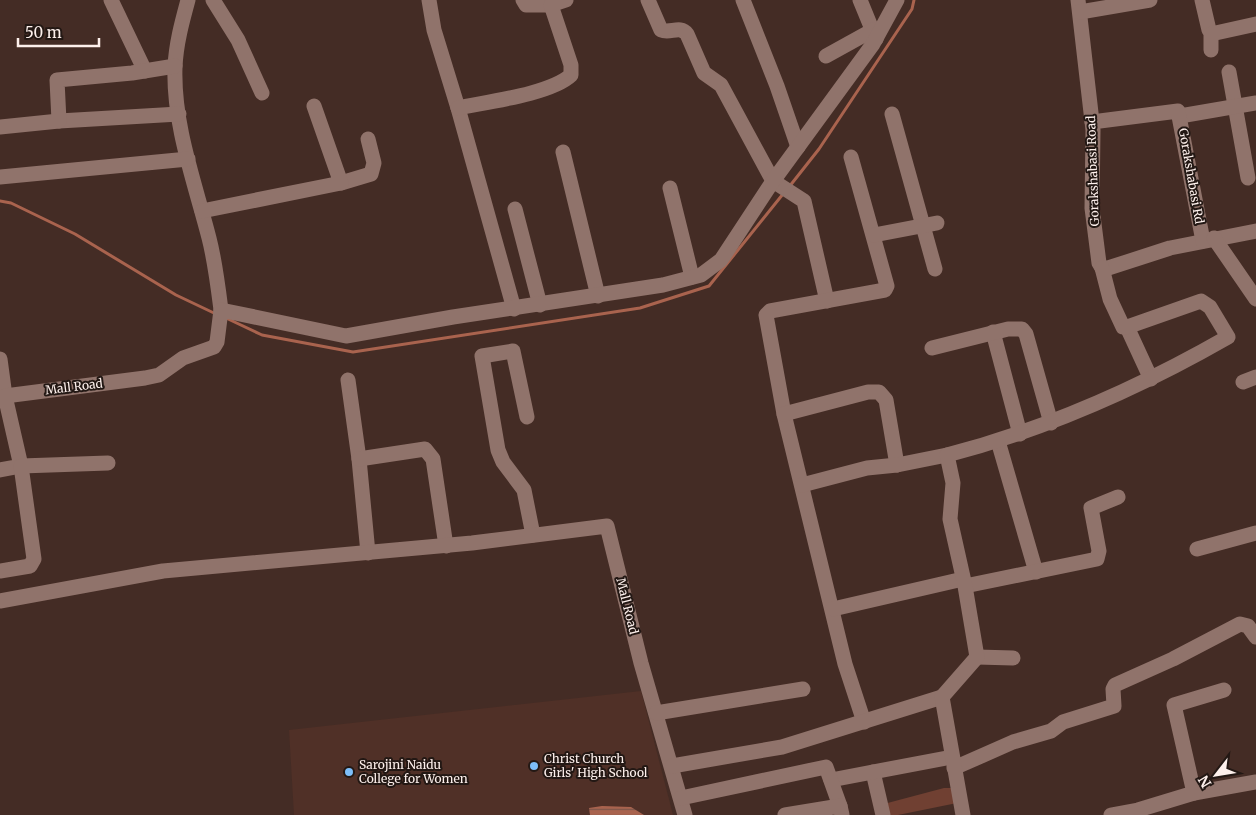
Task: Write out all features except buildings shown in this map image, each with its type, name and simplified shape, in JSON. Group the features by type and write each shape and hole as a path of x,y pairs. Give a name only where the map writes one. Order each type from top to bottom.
{"street":[{"path":"112,0 145,71"},
{"path":"188,0 179,31 175,66 175,98 188,159 210,241 222,312 346,336 453,317 663,285 701,275 721,260 777,183 798,146 897,0"},
{"path":"213,0 238,40 262,93"},
{"path":"429,0 434,30 458,108 514,309"},
{"path":"523,0 526,5 531,6 551,5 566,0"},
{"path":"648,0 661,36 665,32 679,29 684,30 704,73 721,85 777,183 798,195 804,201 827,301"},
{"path":"742,0 778,86 798,146"},
{"path":"860,0 874,34"},
{"path":"1079,6 1150,0"},
{"path":"1202,0 1209,30"},
{"path":"458,108 534,92 559,83 571,75 571,65 551,5"},
{"name":"Gorakshabasi Road","path":"1079,6 1092,122 1092,208 1099,263 1120,323 1127,327 1151,380"},
{"path":"1211,50 1211,34 1256,24"},
{"path":"826,56 874,34"},
{"path":"59,121 58,80 175,66"},
{"path":"1229,72 1248,178"},
{"path":"1092,122 1256,103"},
{"path":"314,106 341,183"},
{"name":"Gorakshabasi Rd","path":"1179,113 1208,240 1256,299"},
{"path":"0,126 179,114"},
{"path":"892,114 930,224 935,269"},
{"path":"202,211 341,183 371,174 374,163 368,139"},
{"path":"563,152 598,296"},
{"path":"851,157 874,235 887,286 885,290 770,311 766,315 784,414 845,664 864,722"},
{"path":"0,177 188,159"},
{"path":"670,188 692,277"},
{"path":"515,209 540,305"},
{"path":"874,235 930,224"},
{"path":"1102,268 1105,270 1170,248 1256,231"},
{"path":"802,486 867,468 897,465 947,455 1052,423 1151,380 1228,337 1210,307 1201,301 1127,327"},
{"name":"Mall Road","path":"5,396 158,375 173,363 210,350 217,342 222,312"},
{"path":"932,348 993,332 1017,328 1022,329 1026,334 1052,423"},
{"path":"993,332 1020,434"},
{"path":"527,417 513,351 482,356 498,450 503,462 524,490 533,536"},
{"path":"0,358 5,396 21,466 34,559 30,566 25,568 0,571"},
{"path":"348,380 359,459 368,553"},
{"path":"784,414 868,392 879,392 886,400 897,465"},
{"path":"998,441 1036,572"},
{"path":"359,459 405,451 425,449 428,451 433,459 446,546"},
{"path":"947,455 953,483 950,519 977,657"},
{"path":"0,470 21,466 108,462"},
{"path":"833,609 1097,559 1099,551 1091,508 1118,497"},
{"name":"Mall Road","path":"0,601 163,571 446,546 607,526 685,815"},
{"path":"1197,549 1256,533"},
{"path":"831,780 873,772 953,763 1051,731 1063,722 1114,706 1113,689 1115,685 1173,659 1240,624 1248,626 1256,636"},
{"path":"977,657 1013,658"},
{"path":"672,766 782,747 942,697 977,657"},
{"path":"656,713 803,689"},
{"path":"1194,794 1174,705 1224,690"},
{"path":"942,697 963,815"},
{"path":"681,798 826,767 841,810 784,815"},
{"path":"873,772 881,810"},
{"path":"1111,815 1138,810 1194,794 1256,782"}],"shaded area":[{"name":"Christ Church Girls' High School","path":"641,691 673,815 294,815 289,730"},
{"path":"944,788 952,788 957,803 898,815 883,815 880,805"},
{"path":"602,806 631,807 644,815 590,815 589,808"}],"waterway":[{"path":"789,187 819,149 912,9 914,0"},
{"path":"226,318 262,335 353,352 640,308 709,286 783,194"},
{"path":"0,201 11,203 75,234 176,295 216,314"}],"place":[{"name":"Christ Church Girls' High School","path":"534,766"},
{"name":"Sarojini Naidu College for Women","path":"349,772"}]}
